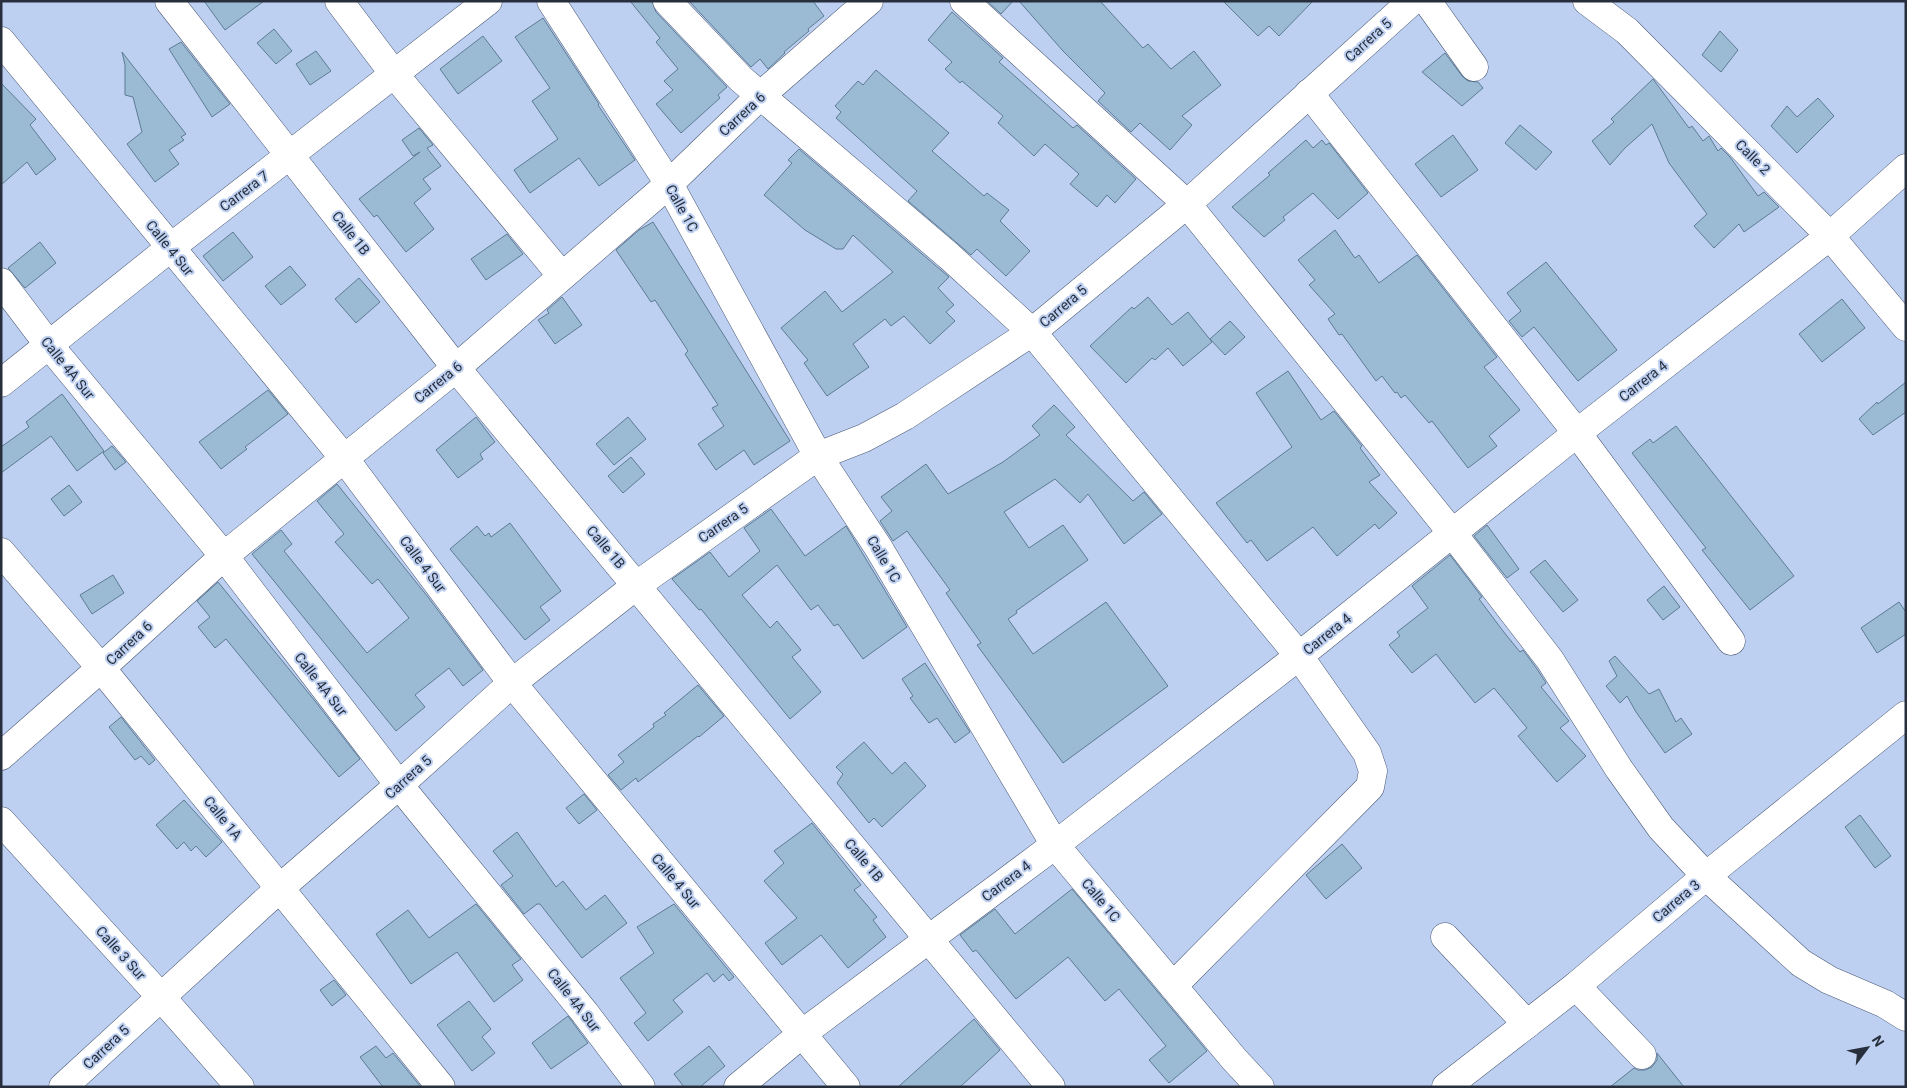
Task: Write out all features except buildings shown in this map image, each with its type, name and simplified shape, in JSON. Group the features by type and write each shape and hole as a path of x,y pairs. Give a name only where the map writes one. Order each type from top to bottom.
{"street":[{"name":"Calle 1B","path":"170,1 456,368 637,584 1051,1087"},
{"path":"339,1 394,74 562,276"},
{"name":"Carrera 7","path":"1,383 170,248 488,1"},
{"name":"Calle 1C","path":"550,1 668,184 818,456 878,547 1055,845 1172,986 1260,1087"},
{"path":"667,1 741,79 948,256 1032,332 1299,656 1367,753 1373,771 1370,787 1172,986"},
{"name":"Carrera 6","path":"1,756 224,556 456,368 668,184 760,96 869,1"},
{"path":"964,1 1187,204 1453,534 1550,660 1619,769 1661,828 1706,876 1800,963 1829,980 1885,1004 1906,1018"},
{"name":"Carrera 5","path":"63,1087 280,888 399,785 512,683 637,584 818,456 864,438 904,416 1032,332 1187,204 1412,1"},
{"path":"1427,1 1474,67"},
{"name":"Calle 2","path":"1587,1 1627,31 1830,236 1906,327"},
{"name":"Calle 4 Sur","path":"1,41 344,458 512,683 846,1087"},
{"path":"1309,93 1577,433 1731,641"},
{"name":"Carrera 4","path":"738,1087 802,1033 1055,845 1299,656 1577,433 1830,236 1906,168"},
{"name":"Calle 4A Sur","path":"1,282 48,344 224,556 399,785 579,1006 641,1087"},
{"name":"Calle 1A","path":"1,552 101,668 441,1087"},
{"name":"Carrera 3","path":"1446,1087 1576,986 1706,876 1906,715"},
{"name":"Calle 3 Sur","path":"1,821 240,1087"},
{"path":"1445,937 1527,1024"},
{"path":"1576,986 1642,1055"}]}
